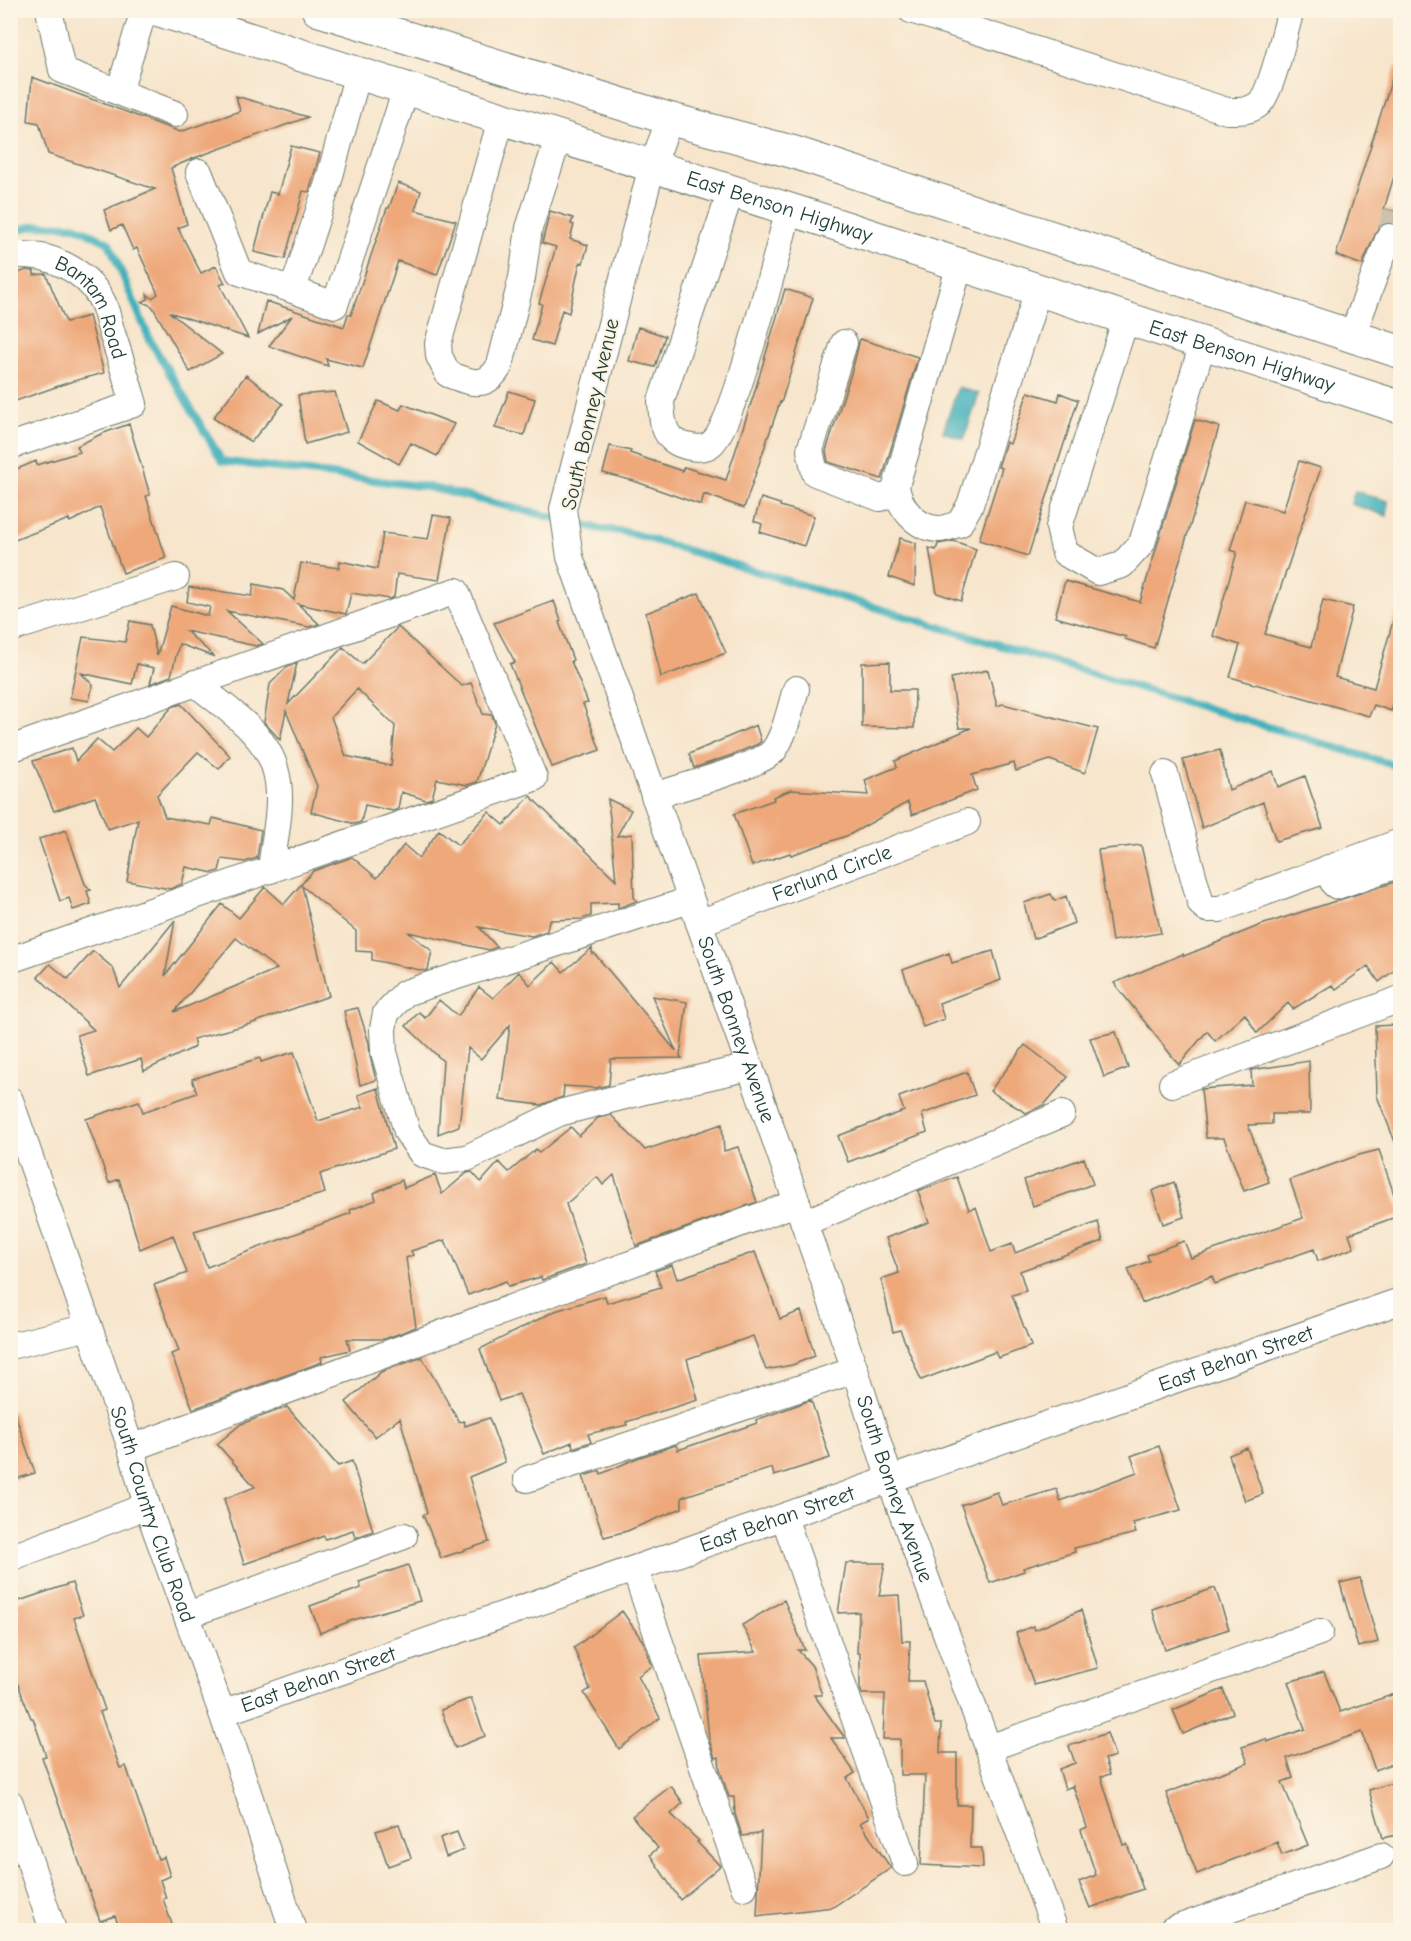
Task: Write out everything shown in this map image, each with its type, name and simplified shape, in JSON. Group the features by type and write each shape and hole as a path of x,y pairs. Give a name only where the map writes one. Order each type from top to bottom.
{"main road":[{"name":"East Benson Highway","path":"158,10 789,209 1401,407"},
{"path":"318,10 670,119 793,152 1401,352"}],"street":[{"path":"49,10 62,70 176,114"},
{"path":"119,92 144,10"},
{"path":"911,10 1227,111 1244,112 1259,104 1268,90 1291,10"},
{"path":"293,290 328,183 358,73"},
{"path":"199,172 239,272 335,305 406,89"},
{"path":"501,118 438,344 439,356 448,374 472,383 482,382 495,375 500,365 522,278 530,228 559,136"},
{"name":"South Bonney Avenue","path":"670,119 652,166 563,508 570,557 750,1067 855,1370 890,1480 1055,1930"},
{"path":"731,191 661,401 666,431 676,442 696,448 710,445 721,433 741,377 789,209"},
{"path":"1352,336 1389,237"},
{"name":"Bantam Road","path":"10,256 26,254 50,259 75,271 90,284 103,303 134,404 10,446"},
{"path":"960,264 896,486 897,497 905,510 921,525 940,529 959,524 970,504 1038,290"},
{"path":"1126,318 1059,527 1065,553 1098,572 1122,565 1142,543 1203,343"},
{"path":"844,343 810,450 815,473 880,498 897,493"},
{"path":"10,629 176,577"},
{"path":"10,748 456,591 534,778 10,960"},
{"path":"195,683 259,740 269,754 276,772 278,808 271,870"},
{"path":"654,796 756,762 773,752 784,731 796,689"},
{"path":"1165,774 1201,904 1207,909 1220,909 1401,842"},
{"name":"Ferlund Circle","path":"750,1067 559,1113 467,1158 442,1161 422,1154 408,1132 384,1052 383,1029 386,1013 405,993 695,912 967,822"},
{"path":"1328,868 1336,886 1401,864"},
{"path":"1172,1084 1401,999"},
{"name":"South Country Club Road","path":"10,1100 130,1448 147,1506 222,1713 293,1930"},
{"path":"130,1448 800,1213 1062,1114"},
{"name":"East Behan Street","path":"222,1713 1401,1301"},
{"path":"10,1346 89,1327"},
{"path":"527,1479 855,1370"},
{"path":"10,1558 147,1506"},
{"path":"784,1517 905,1863"},
{"path":"187,1615 404,1536"},
{"path":"635,1570 744,1887"},
{"path":"988,1748 1320,1632"},
{"path":"10,1803 20,1862 53,1930"},
{"path":"1172,1930 1381,1856"}],"water":[{"path":"958,387 979,394 964,439 943,432"},
{"path":"1355,491 1388,501 1387,516 1351,504"}],"building":[{"path":"1396,66 1401,67 1401,154 1384,209 1401,213 1401,227 1387,222 1379,226 1362,265 1336,255"},
{"path":"32,77 180,132 240,111 236,96 308,117 171,168 187,224 178,228 201,273 216,266 225,283 220,285 248,338 169,312 222,354 190,372 152,306 142,302 148,299 147,294 152,298 158,294 137,248 133,250 122,225 111,230 104,210 155,189 48,154 39,123 28,121"},
{"path":"291,146 320,153 309,192 303,191 285,259 254,252 270,192 278,194"},
{"path":"398,183 421,191 415,210 456,221 437,275 398,261 363,368 326,359 328,366 269,346 292,316 258,334 266,301 344,327 348,314 351,315 387,208 389,208"},
{"path":"550,211 573,218 571,224 574,225 570,239 588,245 583,263 580,262 569,313 562,310 552,346 532,340 542,304 539,303 556,247 542,243"},
{"path":"26,270 34,271 34,275 46,274 66,322 89,316 104,373 10,403 10,276"},
{"path":"785,289 813,298 781,403 744,508 704,494 701,505 634,481 603,473 610,446 631,451 630,453 682,471 684,467 726,480"},
{"path":"638,327 665,336 655,367 629,361"},
{"path":"860,339 918,357 882,479 828,462 826,451"},
{"path":"246,375 283,404 251,442 213,418"},
{"path":"509,391 535,399 524,435 495,428"},
{"path":"335,392 347,432 305,444 298,395"},
{"path":"1028,392 1058,401 1060,393 1078,400 1028,556 979,540 1002,468 998,467 1006,442 1010,444"},
{"path":"378,401 400,410 403,404 454,424 437,456 411,443 399,464 358,441"},
{"path":"1195,420 1219,427 1154,648 1125,639 1126,637 1055,617 1065,581 1140,602"},
{"path":"129,424 150,495 146,496 166,558 123,573 100,507 70,522 69,519 10,542 10,472 36,461 37,465 80,452 77,446"},
{"path":"1299,461 1321,468 1265,634 1311,647 1323,600 1353,607 1335,677 1374,688 1395,614 1401,615 1401,681 1391,711 1374,705 1369,716 1230,677 1240,645 1213,636 1237,552 1230,550 1245,500 1283,511"},
{"path":"761,498 814,516 804,546 760,532 762,524 754,521"},
{"path":"433,515 451,518 439,580 397,574 394,597 390,599 351,593 346,614 298,604 319,624 309,627 227,611 263,644 256,646 186,631 215,657 179,644 171,676 150,684 154,668 137,664 132,684 81,673 93,685 89,701 70,698 83,637 125,642 130,621 150,625 157,656 171,606 208,616 210,607 187,602 189,587 252,596 254,584 283,590 294,600 301,563 339,568 340,561 377,569 383,533 428,539"},
{"path":"900,538 916,543 915,586 889,577"},
{"path":"954,541 976,549 961,601 937,593 929,548 936,550 938,544"},
{"path":"699,593 726,653 661,677 646,613"},
{"path":"554,601 573,660 571,661 588,703 583,704 600,750 552,767 510,664 515,662 494,623"},
{"path":"398,627 462,686 471,683 483,714 492,715 495,723 477,782 467,785 437,779 432,798 426,800 401,792 398,809 393,811 365,805 361,822 355,824 311,812 317,786 286,711 280,740 264,722 270,684 287,667 297,663 288,704 343,647 362,664","holes":["357,689 395,726 391,766 346,756 331,717"]},
{"path":"890,662 890,690 915,690 914,728 862,727 862,663"},
{"path":"988,670 997,706 1003,704 1098,729 1085,773 1050,760 1016,771 1014,763 972,775 977,790 912,815 908,802 849,835 752,866 734,814 774,800 773,797 791,790 869,795 865,780 897,767 895,761 971,728 959,728 951,678"},
{"path":"181,704 230,756 219,769 198,752 157,795 165,817 211,825 213,818 261,830 257,858 245,862 222,859 219,871 213,873 186,867 182,884 170,889 127,881 138,819 108,829 95,797 54,811 33,761 72,748 76,761 97,739 112,752 136,728 146,737 172,707"},
{"path":"756,725 761,741 758,744 694,768 689,754"},
{"path":"1220,750 1229,790 1273,771 1278,787 1305,776 1323,828 1276,841 1263,802 1202,828 1183,760"},
{"path":"530,796 616,880 608,799 631,810 617,836 632,834 634,898 637,901 618,908 618,903 591,904 591,916 582,919 549,920 547,931 532,936 479,927 497,947 489,950 408,932 432,951 428,970 425,971 372,960 372,952 356,951 356,931 302,886 329,996 250,1024 193,1039 195,1047 144,1071 141,1059 89,1076 77,1035 94,1030 38,977 50,964 68,979 93,951 113,968 120,988 175,920 165,976 222,904 239,918 265,887 284,904 313,871 352,857 377,878 404,845 419,858 439,830 458,845 489,812 504,825","holes":["236,938 277,969 174,1012"]},
{"path":"66,830 85,884 91,890 87,891 91,904 73,910 69,898 60,901 39,839"},
{"path":"1141,845 1161,933 1112,941 1098,850"},
{"path":"1401,880 1401,965 1379,982 1368,966 1336,989 1332,985 1293,1009 1288,1003 1257,1033 1245,1014 1215,1041 1207,1031 1179,1065 1114,983 1261,925"},
{"path":"1051,894 1055,901 1066,896 1074,923 1033,939 1024,903"},
{"path":"592,948 592,954 594,953 676,1051 652,996 687,1002 680,1056 682,1058 611,1059 609,1085 596,1088 564,1086 563,1097 541,1105 500,1100 510,1025 481,1059 468,1048 459,1126 438,1134 443,1061 406,1026 419,1012 425,1018 439,1000 458,1016 479,987 493,998 519,972 530,985 554,962 563,972"},
{"path":"993,951 1001,980 939,1003 944,1019 923,1027 903,970 949,953 952,963"},
{"path":"358,1008 369,1043 376,1080 360,1085 344,1011"},
{"path":"1395,1025 1398,1094 1401,1093 1401,1151 1399,1152 1377,1096 1375,1026"},
{"path":"1116,1032 1128,1068 1104,1077 1090,1038"},
{"path":"1025,1045 1068,1077 1044,1105 1026,1113 990,1091"},
{"path":"294,1052 318,1121 363,1107 358,1095 378,1088 394,1149 320,1174 325,1193 194,1231 207,1267 351,1213 350,1210 376,1200 374,1193 402,1180 404,1188 435,1175 442,1194 467,1173 472,1172 481,1182 499,1162 509,1172 536,1149 539,1153 571,1127 579,1136 598,1118 611,1115 645,1150 722,1124 724,1151 738,1147 757,1202 636,1246 614,1175 603,1185 597,1177 566,1204 586,1264 542,1280 541,1277 508,1286 506,1281 468,1295 445,1240 411,1251 413,1255 406,1258 416,1327 385,1339 347,1339 350,1350 321,1357 322,1362 193,1409 171,1354 179,1351 154,1285 187,1273 173,1235 140,1249 119,1179 109,1183 86,1119 139,1101 143,1112 197,1093 192,1079 260,1058 261,1062"},
{"path":"1309,1061 1310,1114 1272,1114 1272,1124 1248,1125 1269,1182 1244,1191 1224,1138 1206,1138 1201,1089 1252,1085 1251,1070"},
{"path":"967,1072 975,1095 922,1114 927,1132 848,1162 838,1136 904,1111 899,1097"},
{"path":"1379,1150 1401,1215 1349,1234 1354,1248 1318,1261 1314,1249 1215,1284 1212,1276 1142,1303 1128,1269 1149,1261 1147,1255 1184,1241 1191,1258 1303,1218 1290,1180"},
{"path":"1084,1158 1093,1184 1033,1206 1024,1180"},
{"path":"957,1177 969,1210 976,1207 991,1252 1012,1244 1015,1253 1098,1222 1103,1241 1020,1271 1026,1291 1012,1295 1031,1346 998,1358 995,1352 921,1380 900,1330 893,1332 881,1279 899,1273 886,1238 929,1222 918,1191"},
{"path":"1174,1182 1184,1217 1163,1224 1152,1191"},
{"path":"755,1252 780,1319 801,1311 815,1356 792,1365 766,1370 753,1336 687,1359 698,1400 626,1422 627,1425 588,1434 591,1442 573,1448 572,1442 544,1454 519,1394 499,1401 480,1349 555,1311 605,1296 607,1303 661,1287 655,1271 672,1265 677,1279"},
{"path":"422,1357 459,1422 464,1421 465,1426 489,1418 505,1462 469,1477 489,1542 441,1558 423,1515 427,1513 400,1418 375,1437 346,1402 381,1372"},
{"path":"811,1400 830,1458 774,1476 772,1468 682,1497 682,1508 627,1531 604,1537 583,1476 600,1471 601,1474 637,1458 676,1445 678,1450 757,1423 756,1420"},
{"path":"287,1407 338,1466 352,1461 373,1531 355,1538 353,1530 325,1539 324,1536 244,1564 224,1499 255,1487 217,1444 241,1424"},
{"path":"14,1411 35,1473 10,1481 10,1412"},
{"path":"1159,1446 1181,1510 1133,1523 1136,1533 1074,1548 1075,1552 1023,1568 1024,1571 990,1583 961,1505 997,1492 1002,1505 1057,1489 1060,1501 1137,1472 1131,1456"},
{"path":"1247,1448 1263,1494 1245,1501 1229,1455"},
{"path":"846,1563 885,1563 879,1596 899,1595 902,1641 910,1641 908,1681 923,1681 935,1724 941,1724 940,1753 957,1753 957,1805 971,1805 970,1848 982,1848 983,1868 921,1865 925,1775 900,1775 900,1739 883,1739 885,1694 862,1694 860,1653 857,1653 859,1612 838,1613"},
{"path":"408,1565 420,1601 353,1620 320,1633 310,1606 361,1588 359,1582"},
{"path":"1360,1578 1378,1642 1358,1647 1340,1583"},
{"path":"72,1583 83,1615 74,1618 105,1710 100,1712 120,1768 126,1766 158,1859 164,1857 170,1876 160,1880 166,1898 163,1899 174,1930 120,1930 115,1916 100,1921 42,1757 46,1756 33,1718 31,1718 10,1664 10,1614 19,1611 16,1602"},
{"path":"1215,1588 1229,1629 1165,1650 1152,1609"},
{"path":"784,1600 805,1650 798,1650 812,1666 822,1695 814,1695 845,1738 831,1738 855,1773 847,1778 869,1818 860,1823 891,1868 833,1907 757,1916 761,1832 742,1836 735,1814 734,1797 729,1797 720,1770 719,1757 715,1758 709,1739 701,1656 756,1652 742,1625"},
{"path":"1081,1610 1098,1668 1034,1685 1016,1633 1033,1626 1035,1630"},
{"path":"622,1611 644,1643 652,1666 638,1676 660,1718 619,1749 584,1693 590,1689 574,1648"},
{"path":"1324,1672 1340,1712 1401,1692 1401,1716 1394,1718 1401,1738 1401,1761 1375,1770 1362,1732 1287,1758 1293,1778 1282,1782 1308,1845 1282,1855 1277,1842 1197,1874 1166,1793 1248,1763 1242,1747 1266,1739 1267,1742 1305,1729 1288,1682"},
{"path":"1223,1689 1233,1713 1183,1734 1173,1710"},
{"path":"471,1698 485,1736 455,1748 441,1710"},
{"path":"1107,1733 1115,1756 1105,1759 1110,1774 1101,1777 1123,1845 1127,1844 1143,1889 1090,1908 1079,1882 1096,1875 1081,1830 1087,1827 1073,1786 1065,1789 1059,1769 1075,1763 1069,1746"},
{"path":"1392,1783 1401,1807 1401,1834 1383,1838 1369,1790"},
{"path":"671,1786 683,1803 671,1814 699,1841 697,1842 720,1866 680,1900 650,1855 658,1848 632,1816"},
{"path":"399,1824 411,1858 388,1866 376,1831"},
{"path":"457,1832 464,1850 446,1857 440,1838"}],"waterway":[{"path":"10,232 37,225 75,226 109,243 150,340 222,461 428,487 601,529 627,532 1400,767"}],"tunnel":[{"path":"1389,237 1396,212"}]}
